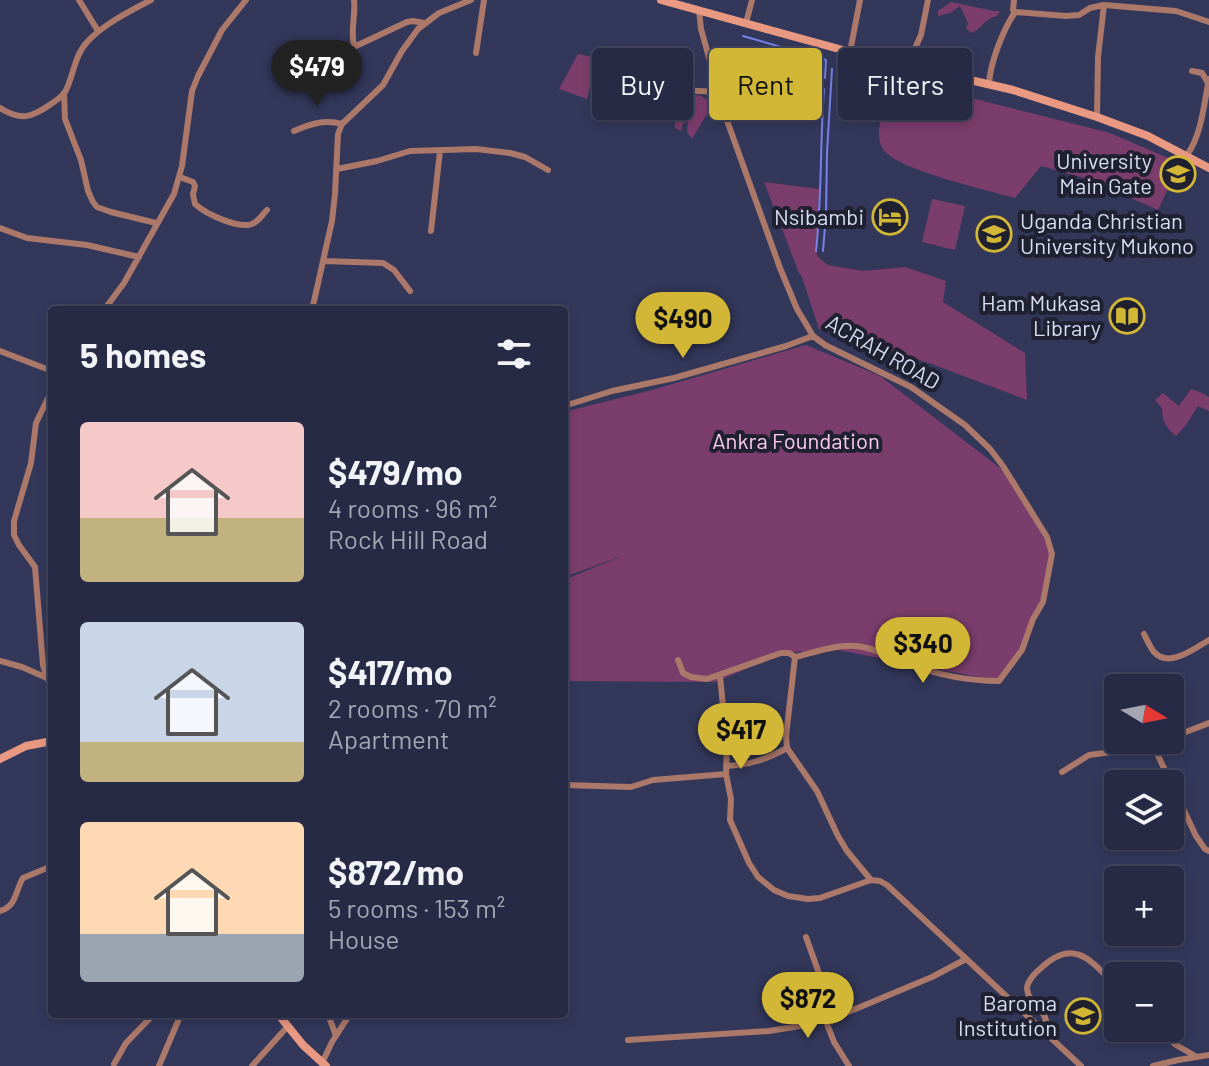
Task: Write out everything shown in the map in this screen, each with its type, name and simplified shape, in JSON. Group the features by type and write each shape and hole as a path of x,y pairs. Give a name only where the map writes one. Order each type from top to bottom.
{"main road":[{"path":"661,0 838,49"},
{"path":"972,80 1097,117 1148,136 1209,168"},
{"path":"0,759 26,746 48,742"},
{"path":"281,1018 303,1045 324,1064"}],"street":[{"path":"79,0 98,31"},
{"path":"151,0 98,31 85,43 64,93 65,119 93,202 97,207 111,212 156,223"},
{"path":"107,306 124,283 174,194 180,177 192,91 222,30 246,0"},
{"path":"354,0 352,43 356,46 407,22 424,23"},
{"path":"313,306 332,221 338,134 342,124 383,85 410,38 424,23 451,6 471,0"},
{"path":"476,53 484,0"},
{"path":"746,23 752,0"},
{"path":"851,48 860,0"},
{"path":"915,48 928,0"},
{"path":"989,84 993,58 1015,12 1014,0"},
{"path":"1163,11 1165,0"},
{"path":"1015,12 1079,15 1090,8 1117,3 1189,14 1209,22"},
{"path":"1097,117 1098,57 1104,5"},
{"name":"ACRAH ROAD","path":"699,10 709,59"},
{"path":"1187,155 1193,147 1209,81 1202,73 1192,71"},
{"path":"0,108 12,115 29,116 64,93"},
{"name":"ACRAH ROAD","path":"727,120 780,268 797,309 813,336 825,345 911,387 980,438 1013,480 1047,537 1052,554 1043,602 1022,650 999,681 970,681 951,677 854,646 795,657"},
{"path":"294,131 322,122 342,124"},
{"path":"337,169 410,151 494,150 525,157 548,170"},
{"path":"431,231 440,151"},
{"path":"180,177 193,182 195,204 232,223 254,223 267,210"},
{"path":"0,228 27,238 87,245 139,257"},
{"path":"324,261 383,263 394,270 410,291"},
{"path":"568,405 674,378 813,336"},
{"path":"0,351 48,369"},
{"path":"47,678 43,665 35,567 14,535 14,521 31,463 36,423 48,398"},
{"path":"1144,634 1155,652 1165,658 1179,656 1209,640"},
{"path":"678,660 683,673 707,679 781,653 795,657 787,748 817,791 847,851 871,880"},
{"path":"0,661 47,678"},
{"path":"720,676 731,799 730,820 749,863 764,883 788,896 813,899 871,880 887,885 1081,1066"},
{"path":"1184,733 1209,723"},
{"path":"568,785 631,787 653,780 726,770 766,760 787,748"},
{"path":"1062,772 1089,755 1104,753"},
{"path":"1157,754 1196,836 1209,851"},
{"path":"0,911 13,903 23,878 48,868"},
{"path":"806,937 831,1007 837,1015"},
{"path":"1046,1034 1046,1017 1027,988 1029,981 1042,967 1059,954 1078,953 1104,975"},
{"path":"628,1040 782,1030 800,1026 837,1015 932,977 966,959"},
{"path":"114,1064 126,1043 150,1018"},
{"path":"159,1066 179,1018"},
{"path":"329,1018 336,1036"},
{"path":"324,1064 347,1018"},
{"path":"825,1019 834,1042 849,1066"},
{"path":"252,1066 288,1026"},
{"path":"1173,1042 1197,1057"},
{"path":"1176,1045 1178,1060"},
{"path":"1153,1066 1209,1055"}],"green space":[{"path":"951,2 1000,11 971,33 966,28 968,23 960,6 938,16 938,11"},
{"path":"578,54 592,57 592,80 587,99 559,89"},
{"path":"693,95 709,101 709,113 692,139 687,132 688,122 683,123 681,131 675,128 675,122 665,122 693,120"},
{"path":"972,98 1110,133 1180,163 1158,210 1088,179 1041,166 1015,198 923,172 891,157 880,141 881,120 972,120"},
{"path":"764,182 819,189 817,256 828,265 863,271 905,267 946,281 943,302 1025,353 1027,400 929,363 819,329"},
{"path":"932,199 965,206 955,250 922,242"},
{"name":"Ankra Foundation","path":"806,345 880,376 1017,481 1015,483 1052,554 1043,602 1023,650 999,681 833,649 784,653 715,682 568,681 568,578 625,555 568,576 568,411"},
{"path":"1191,389 1209,397 1209,411 1198,406 1176,436 1165,424 1162,408 1155,400 1163,393 1179,406"}],"waterway":[{"path":"743,36 826,60 825,78"},
{"path":"823,251 832,69"},
{"path":"816,251 824,89"}],"place":[{"name":"University Main Gate","path":"1178,174"},
{"name":"Nsibambi","path":"890,217"},
{"name":"Uganda Christian University Mukono","path":"994,234"},
{"name":"Ham Mukasa Library","path":"1127,316"},
{"name":"Baroma Institution","path":"1083,1016"}]}
